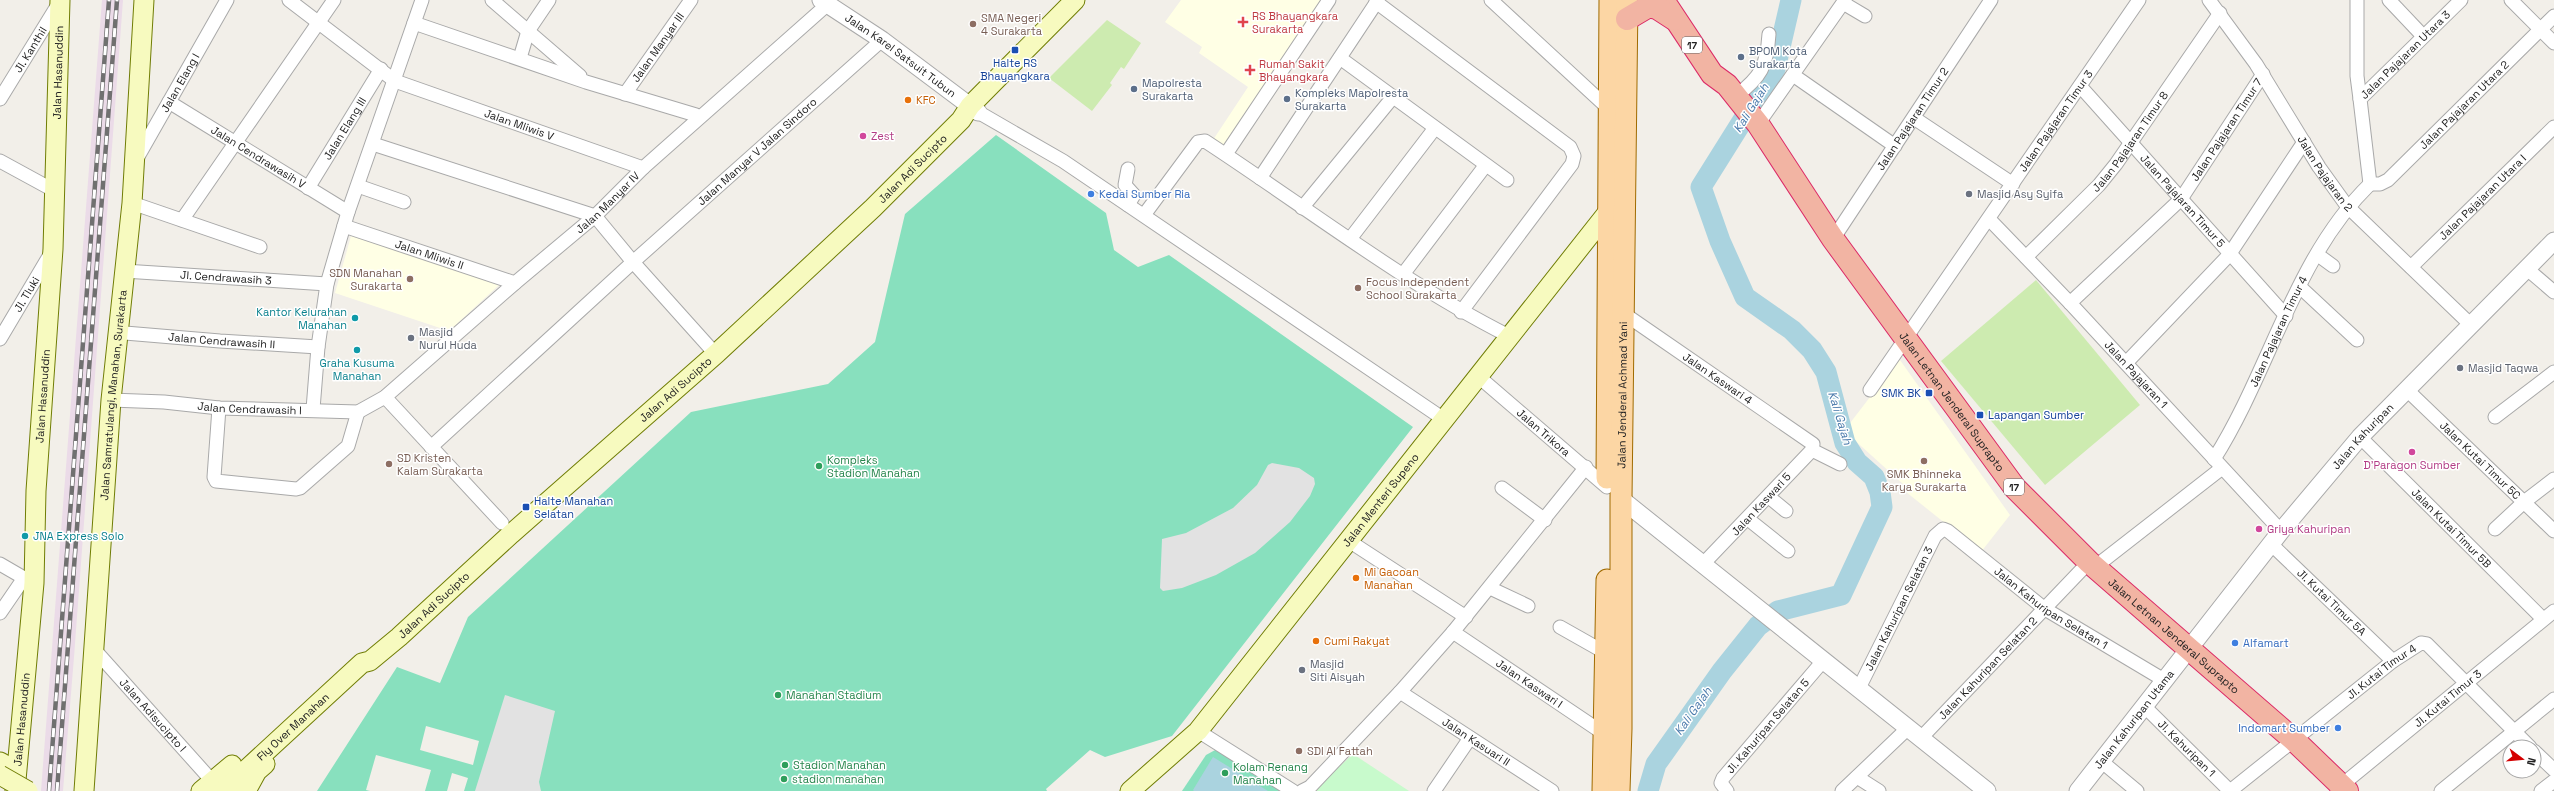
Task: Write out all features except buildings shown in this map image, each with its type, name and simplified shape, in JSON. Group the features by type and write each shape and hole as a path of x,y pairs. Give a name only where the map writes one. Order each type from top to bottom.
{"highway":[{"name":"Jalan Letnan Jenderal Suprapto","path":"1663,0 1677,9 1712,74 1734,94 1756,122 1833,239 2015,488 2092,565 2189,647 2295,741 2341,789"},
{"name":"17","path":"1627,10 1649,6 1677,9"}],"main road":[{"name":"Jalan Hasanuddin","path":"15,791 8,773 29,580 53,249 60,0"},
{"name":"Jalan Samratulangi, Manahan, Surakarta","path":"84,791 111,400 132,203 133,165 144,0"},
{"name":"Jalan Adi Sucipto","path":"212,788 351,664 365,660 399,637 511,534 723,348 873,208 961,120 974,109 1075,0"},
{"name":"Jalan Jenderal Achmad Yani","path":"1603,791 1606,735 1606,653 1623,313 1608,108 1610,0"},
{"name":"Jalan Jenderal Achmad Yani","path":"1618,791 1621,729 1614,493 1616,207 1627,10"},
{"name":"Jalan Adi Sucipto","path":"246,791 257,771 352,682 365,660 711,349 873,198 956,114 974,109"},
{"name":"Jalan Menteri Supeno","path":"1130,791 1198,731 1350,541 1479,377 1509,336 1616,207"},
{"path":"0,762 8,773 28,791"},
{"path":"0,788 4,791"}],"street":[{"name":"Jl. Kanthil","path":"0,99 60,0"},
{"name":"Jalan Elang I","path":"133,165 227,0"},
{"path":"289,0 319,21 395,81"},
{"path":"182,220 334,0"},
{"path":"313,409 318,347 327,284 348,212 395,81 422,0"},
{"path":"492,0 586,82"},
{"path":"520,58 528,31 548,0"},
{"name":"Jalan Manyar III","path":"625,94 691,0"},
{"path":"1226,154 1329,0"},
{"path":"1491,0 1608,108"},
{"name":"Jalan Pajajaran Timur 2","path":"1833,239 1991,0"},
{"name":"Jalan Pajajaran Timur 3","path":"1870,390 1906,340 2139,0"},
{"path":"2358,0 2357,76 2360,99"},
{"path":"2389,0 2423,36"},
{"name":"Jalan Pajajaran Utara 3","path":"2370,184 2360,99 2461,0"},
{"path":"2511,0 2554,43"},
{"path":"1260,178 1377,1 1570,147 1574,156 1572,164 1461,312"},
{"path":"1756,122 1793,75 1844,1 1865,16"},
{"name":"Jalan Karel Satsuit Tubun","path":"825,2 882,40 974,109"},
{"name":"Jalan Manyar IV","path":"385,397 515,283 595,216 643,168 825,2"},
{"name":"Jalan Pajajaran 2","path":"2214,4 2263,74 2304,142 2347,206 2470,324"},
{"name":"Jalan Pajajaran Timur 8","path":"2026,257 2099,185 2131,142 2214,4"},
{"name":"Jalan Pajajaran Utara 2","path":"2370,184 2380,184 2388,180 2554,16"},
{"path":"414,23 520,58 586,82 696,115"},
{"path":"1734,94 1751,85 1763,70 1769,34"},
{"name":"Jalan Manyar V Jalan Sindoro","path":"431,447 633,262 882,40"},
{"path":"1340,58 1436,128 1485,166 1507,180"},
{"name":"Jalan Elang III","path":"308,188 381,69"},
{"name":"Jalan Pajajaran Timur 7","path":"2070,303 2181,199 2263,74"},
{"path":"1793,75 1895,146"},
{"name":"Jalan Mliwis V","path":"395,81 643,168"},
{"name":"Jalan Pajajaran Timur 5","path":"2080,86 2131,142 2229,255 2286,316"},
{"path":"1302,208 1393,97"},
{"name":"Jalan Cendrawasih V","path":"169,102 348,212"},
{"path":"974,109 1063,161 1445,420"},
{"path":"1914,118 2013,184"},
{"name":"Jalan Pajajaran Utara I","path":"2411,267 2554,127"},
{"path":"1350,239 1436,128"},
{"path":"1144,215 1198,142 1206,141 1302,208 1461,312 1509,336"},
{"path":"2126,363 2229,255 2304,142"},
{"path":"373,144 595,216 633,262 711,349"},
{"path":"0,161 55,191"},
{"path":"1404,274 1485,166"},
{"path":"1128,169 1125,185 1134,195 1128,205"},
{"name":"Jalan Pajajaran Timur 4","path":"2092,565 2218,464 2230,434 2300,287 2347,206 2370,184"},
{"path":"358,186 404,202"},
{"path":"132,203 260,247"},
{"name":"Jalan Pajajaran 1","path":"1989,219 2070,303 2218,464 2276,537"},
{"name":"Jalan Mliwis II","path":"344,226 515,283"},
{"name":"Jalan Kahuripan","path":"2189,647 2276,537 2360,437 2470,324 2554,241"},
{"name":"Jl. Tluki","path":"0,339 53,249"},
{"path":"2318,256 2333,266"},
{"path":"2526,268 2554,292"},
{"name":"Jl. Cendrawasih 3","path":"124,271 327,284"},
{"path":"2300,287 2357,340"},
{"name":"Jalan Kaswari 4","path":"1623,313 1812,446 1840,464"},
{"name":"Jalan Cendrawasih II","path":"125,333 220,342 318,347"},
{"path":"2496,417 2554,372"},
{"name":"Jalan Trikora","path":"1479,377 1586,467 1614,493"},
{"name":"Jalan Kutai Timur 5C","path":"2406,390 2554,531"},
{"path":"220,408 215,479 220,483 296,489 300,488 348,446 358,412 385,397 502,523"},
{"name":"Jalan Cendrawasih I","path":"111,400 164,402 220,408 313,409 358,412"},
{"name":"Jalan Kutai Timur 5B","path":"2360,437 2543,619"},
{"name":"Jalan Kaswari 5","path":"1703,564 1769,497 1812,446"},
{"path":"1302,791 1310,786 1400,692 1453,632 1545,520 1586,467"},
{"path":"2496,530 2524,502 2554,479"},
{"path":"1502,488 1545,520"},
{"path":"1614,493 1858,690 1987,791"},
{"path":"1769,497 1786,511"},
{"path":"1748,519 1788,551"},
{"name":"Jalan Kahuripan Selatan 1","path":"1943,530 1948,531 2045,609 2164,680"},
{"name":"Jalan Kahuripan Selatan 3","path":"1858,690 1935,536 1943,530"},
{"name":"Jl. Kutai Timur 5A","path":"2276,537 2393,661"},
{"path":"1350,541 1466,617"},
{"path":"0,564 29,580 0,613"},
{"name":"Jalan Kahuripan Selatan 2","path":"1920,739 2045,609 2092,565"},
{"path":"1490,588 1528,606"},
{"name":"Jl. Kutai Timur 3","path":"2341,789 2554,611"},
{"path":"1560,627 1606,653"},
{"name":"Jalan Kaswari I","path":"1453,632 1606,735"},
{"name":"Jl. Kutai Timur 4","path":"2230,791 2295,741 2393,661 2418,643 2424,643 2522,739"},
{"name":"Jalan Kahuripan Utama","path":"2078,791 2189,647"},
{"name":"Jalan Adisucipto I","path":"93,648 212,788"},
{"name":"Jl. Kahuripan Selatan 5","path":"1728,791 1721,783 1723,778 1823,661"},
{"name":"Jalan Kasuari II","path":"1400,692 1552,791"},
{"path":"2441,791 2554,699"},
{"name":"Jl. Kahuripan 1","path":"2144,706 2230,791"},
{"path":"1842,791 1907,729"},
{"path":"1198,731 1293,791"},
{"path":"1434,791 1470,738"},
{"path":"2542,758 2554,770"},
{"path":"2100,761 2136,791"},
{"path":"1857,777 1879,791"},
{"path":"2541,791 2554,780"}],"shaded area":[{"path":"102,0 123,0 74,657 63,791 41,791"},
{"name":"Rumah Sakit Bhayangkara","path":"1181,0 1323,0 1225,148 1213,140 1248,87 1199,53 1202,47 1165,22"},
{"name":"SDN Manahan Surakarta","path":"351,236 499,285 449,331 335,293"},
{"name":"SMK Bhinneka Karya Surakarta","path":"1895,353 2010,515 1981,552 1901,488 1903,484 1851,437 1847,427 1870,397"},
{"path":"1272,463 1299,468 1314,478 1315,484 1310,496 1290,522 1255,553 1216,575 1182,588 1163,591 1160,588 1162,539 1186,533 1233,508 1257,485 1268,465"},
{"path":"505,695 555,711 539,782 541,791 475,791"}],"green space":[{"path":"1107,20 1141,43 1124,69 1121,67 1110,83 1112,85 1092,111 1049,78"},
{"name":"Kompleks Stadion Manahan","path":"996,135 1106,213 1114,250 1138,267 1169,255 1413,427 1172,736 1105,757 1090,750 1046,789 1047,791 464,791 468,778 452,773 447,791 425,791 431,770 376,755 366,790 370,791 317,791 397,667 440,683 468,617 691,412 828,384 875,342 905,214","holes":["426,726 479,741 473,765 420,750"]},
{"name":"Lapangan Sumber","path":"2036,280 2140,405 2045,485 1941,361"},
{"name":"Kolam Renang Manahan","path":"1217,749 1284,791 1182,791 1206,755"},
{"path":"1353,754 1409,791 1313,791"}],"water":[{"path":"1213,757 1268,791 1194,791 1193,790"}],"waterway":[{"name":"Kali Gajah","path":"1648,791 1656,764 1722,671 1758,626 1778,611 1841,595 1882,507 1880,492 1874,477 1857,462 1845,443 1826,372 1812,350 1792,330 1745,297 1720,241 1701,187 1775,69 1791,0"}],"railway":[{"path":"49,791 109,0"},
{"path":"57,791 117,0"}],"place":[{"name":"RS Bhayangkara Surakarta","path":"1243,22"},
{"name":"SMA Negeri 4 Surakarta","path":"973,24"},
{"name":"Halte RS Bhayangkara","path":"1015,50"},
{"name":"BPOM Kota Surakarta","path":"1741,57"},
{"name":"Rumah Sakit Bhayangkara","path":"1250,70"},
{"name":"Mapolresta Surakarta","path":"1134,89"},
{"name":"Kompleks Mapolresta Surakarta","path":"1287,99"},
{"name":"KFC","path":"908,100"},
{"name":"Zest","path":"863,136"},
{"name":"Kedai Sumber Ria","path":"1091,194"},
{"name":"Masjid Asy Syifa","path":"1969,194"},
{"name":"SDN Manahan Surakarta","path":"410,279"},
{"name":"Focus Independent School Surakarta","path":"1358,288"},
{"name":"Kantor Kelurahan Manahan","path":"355,318"},
{"name":"Masjid Nurul Huda","path":"411,338"},
{"name":"Graha Kusuma Manahan","path":"357,350"},
{"name":"Masjid Taqwa","path":"2460,368"},
{"name":"SMK BK","path":"1929,393"},
{"name":"Lapangan Sumber","path":"1980,415"},
{"name":"D'Paragon Sumber","path":"2412,452"},
{"name":"SMK Bhinneka Karya Surakarta","path":"1924,461"},
{"name":"SD Kristen Kalam Surakarta","path":"389,464"},
{"name":"Kompleks Stadion Manahan","path":"819,466"},
{"name":"Halte Manahan Selatan","path":"526,507"},
{"name":"Griya Kahuripan","path":"2259,529"},
{"name":"JNA Express Solo","path":"25,536"},
{"name":"Mi Gacoan Manahan","path":"1356,578"},
{"name":"Cumi Rakyat","path":"1316,641"},
{"name":"Alfamart","path":"2235,643"},
{"name":"Masjid Siti Aisyah","path":"1302,670"},
{"name":"Manahan Stadium","path":"778,695"},
{"name":"Indomart Sumber","path":"2338,728"},
{"name":"SDI Al Fattah","path":"1299,751"},
{"name":"Stadion Manahan","path":"785,765"},
{"name":"Kolam Renang Manahan","path":"1225,773"},
{"name":"stadion manahan","path":"784,779"}]}
